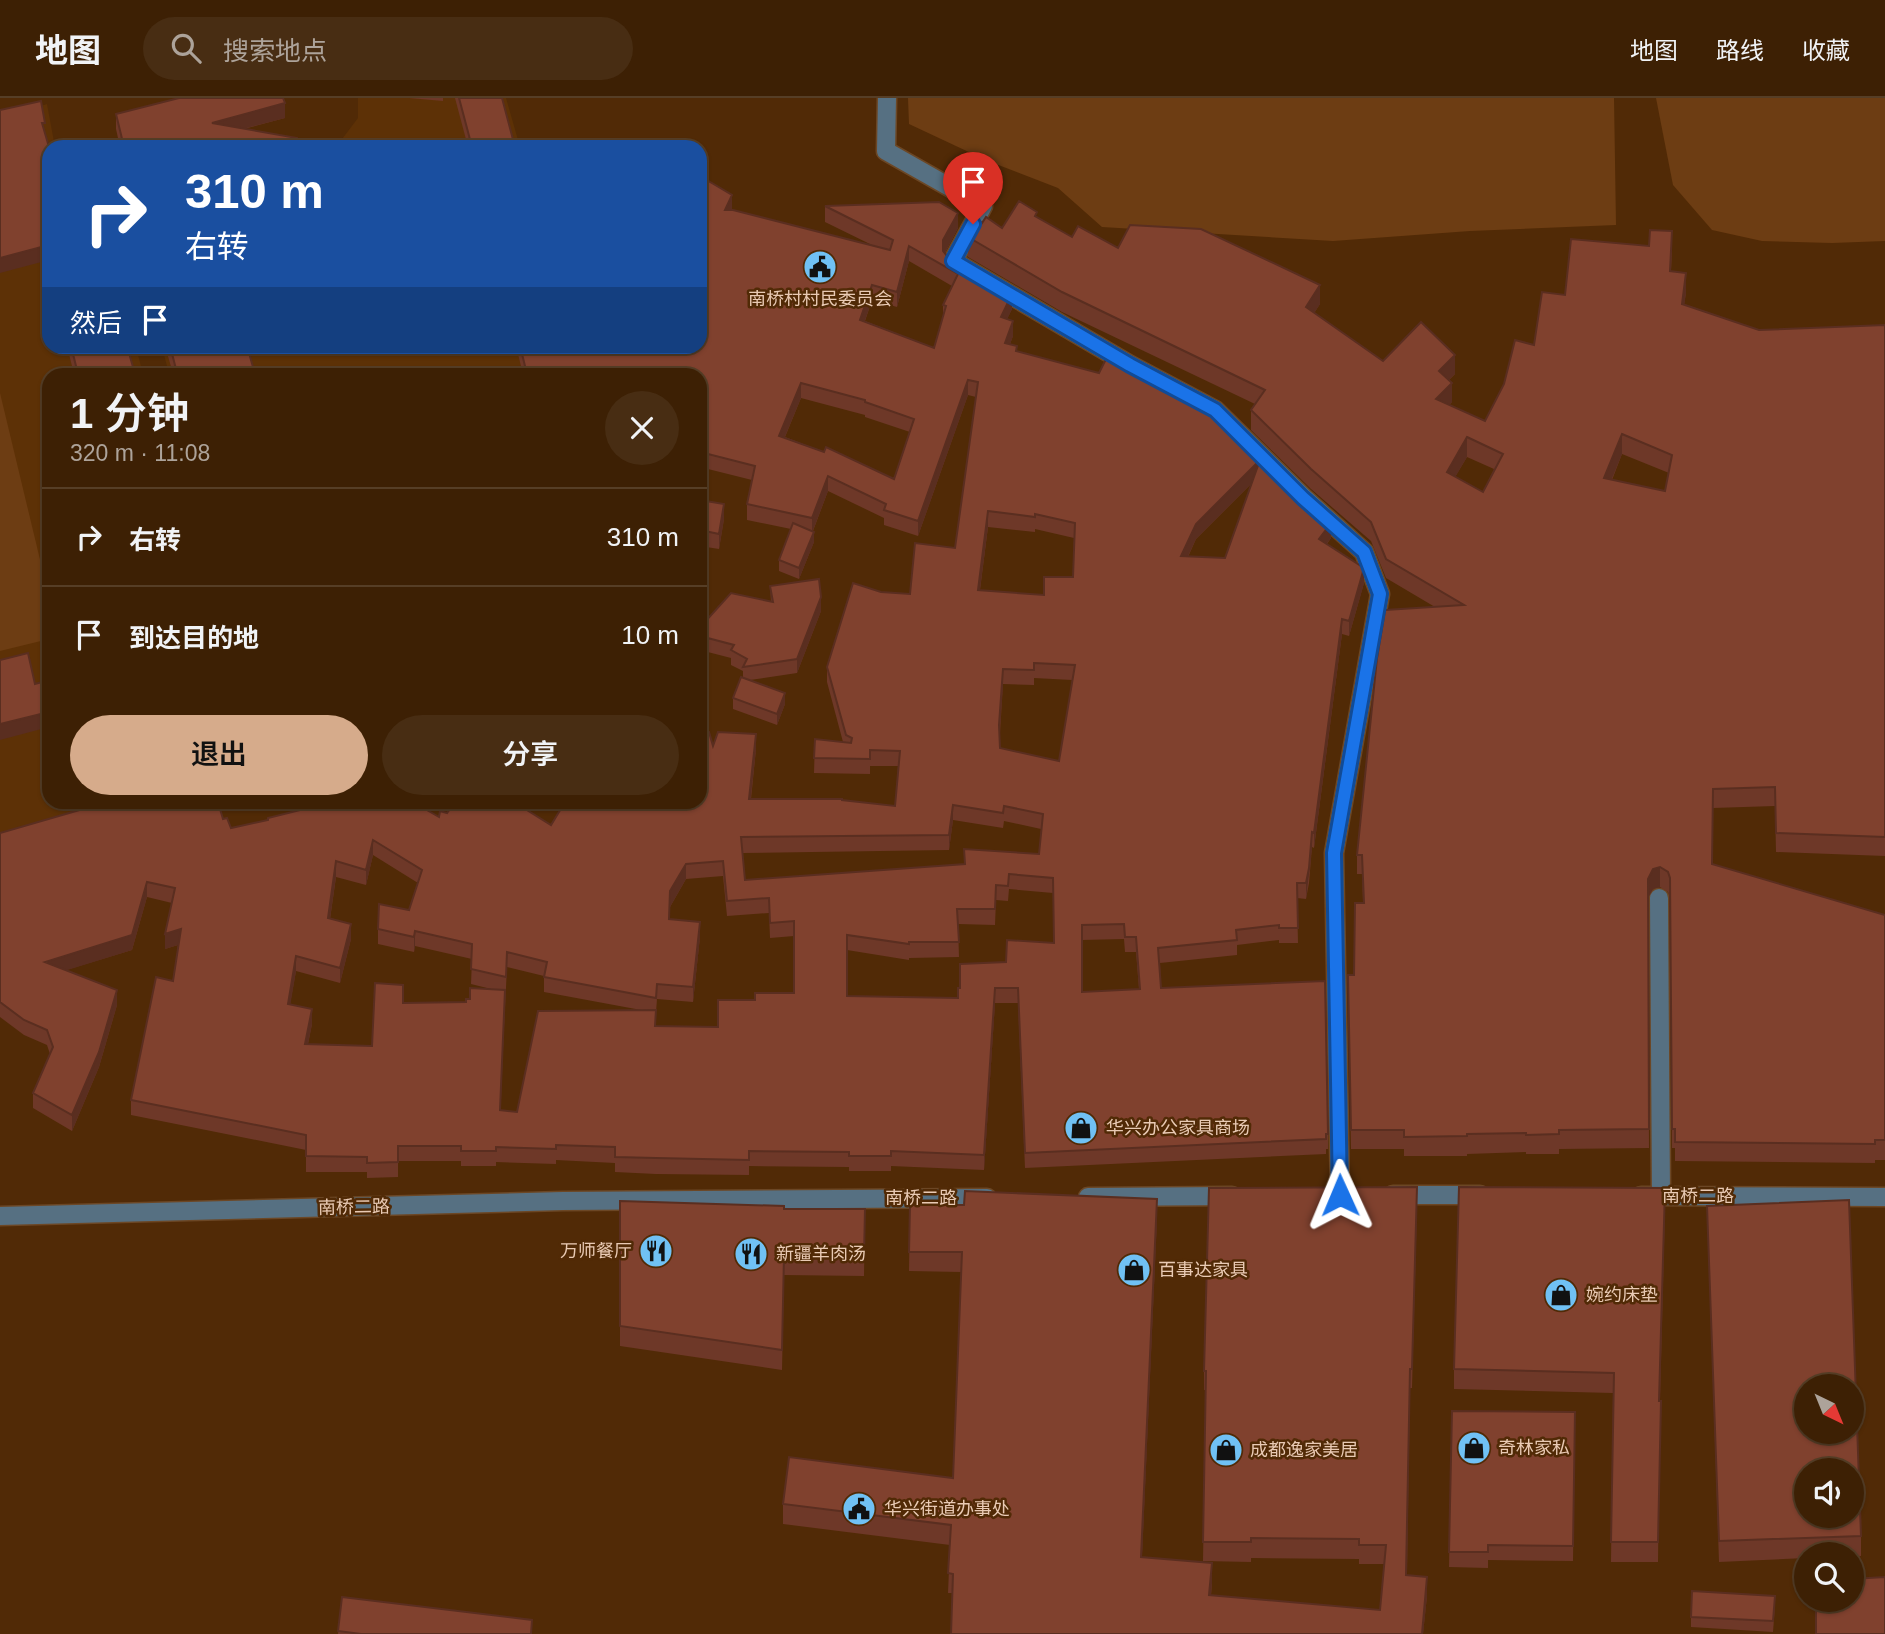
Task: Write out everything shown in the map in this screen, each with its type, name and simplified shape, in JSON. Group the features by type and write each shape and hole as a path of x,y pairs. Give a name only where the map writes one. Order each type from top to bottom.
{"street":[{"path":"887,98 886,151 983,206 953,261 1130,365 1215,410 1303,498 1364,552 1380,594 1334,853 1349,1195 1496,1195"},
{"path":"1659,898 1661,1196"},
{"path":"1076,1197 1243,1196"},
{"name":"南桥二路","path":"1619,1196 1885,1197"},
{"name":"南桥二路","path":"0,1216 563,1201 1007,1198"}],"shaded area":[{"path":"358,98 506,98 518,140 341,140 358,118"},
{"path":"908,98 1614,98 1616,225 1470,231 1333,241 1102,227 1058,188 988,161 909,124"},
{"path":"1656,98 1885,98 1885,241 1762,241 1712,230 1673,185"},
{"path":"47,104 54,140 42,140 42,354 138,354 141,368 42,368 42,809 137,809 0,903 0,119"},
{"path":"164,354 575,354 579,368 167,368"},
{"path":"0,393 42,568 42,641 0,651"}],"building":[{"path":"179,98 283,98 285,103 212,123 297,140 122,140 116,114"},
{"path":"459,98 502,98 513,140 470,140"},
{"path":"41,101 45,123 42,123 47,140 42,140 42,247 0,258 0,110"},
{"path":"707,180 732,195 725,210 890,250 893,240 825,206 939,202 958,213 943,240 943,251 947,256 1012,294 1001,317 1013,321 1005,343 1017,346 1016,351 1099,373 1108,355 1192,404 1195,401 1235,438 1238,434 1331,523 1319,539 1364,568 1349,621 1342,619 1309,868 1306,883 1297,883 1298,928 1279,928 1279,925 1236,930 1237,940 1158,948 1161,988 1325,981 1326,1139 1025,1153 1018,988 995,988 984,1155 891,1151 891,1156 849,1156 849,1152 749,1151 749,1160 656,1158 615,1157 615,1147 556,1145 556,1149 496,1147 496,1151 461,1151 461,1146 398,1146 398,1162 367,1163 367,1157 306,1156 306,1135 131,1100 156,977 173,981 181,929 165,934 175,888 147,882 132,935 45,962 117,990 99,1052 72,1115 33,1093 53,1047 47,1030 24,1020 0,1002 0,833 83,809 220,809 223,819 227,818 231,828 304,809 425,809 439,817 440,811 447,813 450,809 525,809 551,825 561,809 707,809 707,732 713,746 718,732 756,734 749,799 842,799 895,806 900,751 870,750 870,759 814,758 815,739 851,743 852,738 846,735 827,667 853,583 881,592 910,594 915,543 955,548 978,382 968,380 918,521 884,510 886,504 828,476 812,518 747,504 755,466 707,454 707,368 526,368 522,354 707,354","holes":["909,246 958,274 943,305 946,306 934,348 860,320 872,285 897,292","801,383 865,400 914,419 894,479 826,447 824,452 779,436","1260,460 1225,558 1181,556 1196,524","988,511 1035,517 1035,514 1075,523 1073,577 1044,577 1044,595 978,590","1034,663 1075,665 1059,761 1000,748 1003,669 1034,670","953,805 1003,813 1004,806 1043,814 1039,854 964,849 965,864 745,880 741,837 949,835","373,840 422,870 409,910 379,904 378,929 414,937 415,931 472,944 471,969 506,977 507,952 547,962 544,977 656,998 657,984 693,987 700,922 669,919 670,891 686,864 723,861 727,901 769,898 770,923 794,921 794,993 755,993 755,1000 718,1000 718,1027 655,1026 656,1010 538,1011 517,1112 500,1110 505,990 470,988 470,999 466,999 466,1002 403,1003 403,985 375,983 372,1046 305,1044 312,1009 288,1004 296,956 340,968 351,924 328,918 336,861 366,870","1009,874 1053,878 1054,943 1007,940 1006,962 960,964 958,998 847,996 847,935 909,944 959,942 957,909 995,909 996,885 1008,886","1124,924 1125,937 1136,937 1140,989 1082,992 1082,925"]},
{"path":"1019,201 1037,212 1035,216 1072,237 1078,226 1118,248 1130,225 1201,229 1320,285 1306,307 1383,361 1421,322 1455,355 1439,371 1452,383 1436,399 1485,421 1504,384 1515,340 1534,345 1542,292 1565,295 1571,239 1649,246 1650,230 1672,231 1670,271 1686,273 1682,304 1759,330 1885,325 1885,837 1776,833 1775,787 1713,789 1712,864 1885,915 1885,1140 1875,1140 1875,1144 1675,1142 1675,1129 1672,1129 1670,878 1668,872 1660,867 1653,869 1648,879 1649,1129 1404,1137 1404,1130 1351,1130 1348,975 1354,975 1355,903 1364,903 1362,855 1357,855 1377,658 1385,610 1464,605 1386,559 1371,522 1311,469 1251,410 1265,390 1062,292 968,237 978,220 982,223 986,217 1002,228","holes":["1622,434 1672,455 1665,491 1604,478","1467,437 1503,454 1483,492 1447,472"]},
{"path":"73,354 129,354 133,368 76,368"},
{"path":"172,354 249,354 253,368 176,368"},
{"path":"707,501 724,504 719,534 707,531"},
{"path":"793,523 814,532 799,568 779,560"},
{"path":"819,579 821,597 797,659 743,667 747,659 731,650 734,645 707,638 707,620 731,593 773,602 770,586"},
{"path":"28,653 35,684 42,682 42,714 0,724 0,660"},
{"path":"741,677 785,693 777,714 733,698"},
{"path":"1417,1187 1406,1575 1427,1577 1422,1634 951,1634 953,1574 948,1573 951,1525 783,1504 789,1457 953,1478 962,1252 909,1252 910,1205 964,1205 965,1191 1157,1199 1141,1557 1212,1563 1209,1595 1380,1610 1386,1545 1359,1545 1359,1539 1251,1538 1251,1542 1203,1542 1209,1188"},
{"path":"1459,1187 1665,1188 1658,1542 1611,1542 1614,1373 1454,1369"},
{"path":"1849,1200 1855,1374 1794,1374 1794,1444 1858,1444 1858,1458 1794,1458 1794,1528 1861,1528 1861,1536 1719,1541 1707,1206"},
{"path":"620,1201 784,1206 784,1209 865,1209 864,1256 784,1255 782,1350 620,1326"},
{"path":"1452,1411 1575,1412 1573,1546 1488,1545 1488,1552 1449,1552"},
{"path":"1885,1577 1885,1634 1816,1634 1816,1612 1864,1612 1864,1578"},
{"path":"1692,1591 1775,1596 1773,1621 1691,1617"},
{"path":"342,1597 532,1620 531,1634 361,1634 338,1631"}],"place":[{"name":"南桥村村民委员会","path":"820,267"},
{"name":"华兴办公家具商场","path":"1081,1128"},
{"name":"万师餐厅","path":"656,1251"},
{"name":"新疆羊肉汤","path":"751,1254"},
{"name":"百事达家具","path":"1134,1270"},
{"name":"婉约床垫","path":"1561,1295"},
{"name":"奇林家私","path":"1474,1448"},
{"name":"成都逸家美居","path":"1226,1450"},
{"name":"华兴街道办事处","path":"859,1509"}],"route":[{"path":"973,224 953,261 1130,365 1215,410 1303,498 1364,552 1380,594 1334,853 1340,1195"}]}
